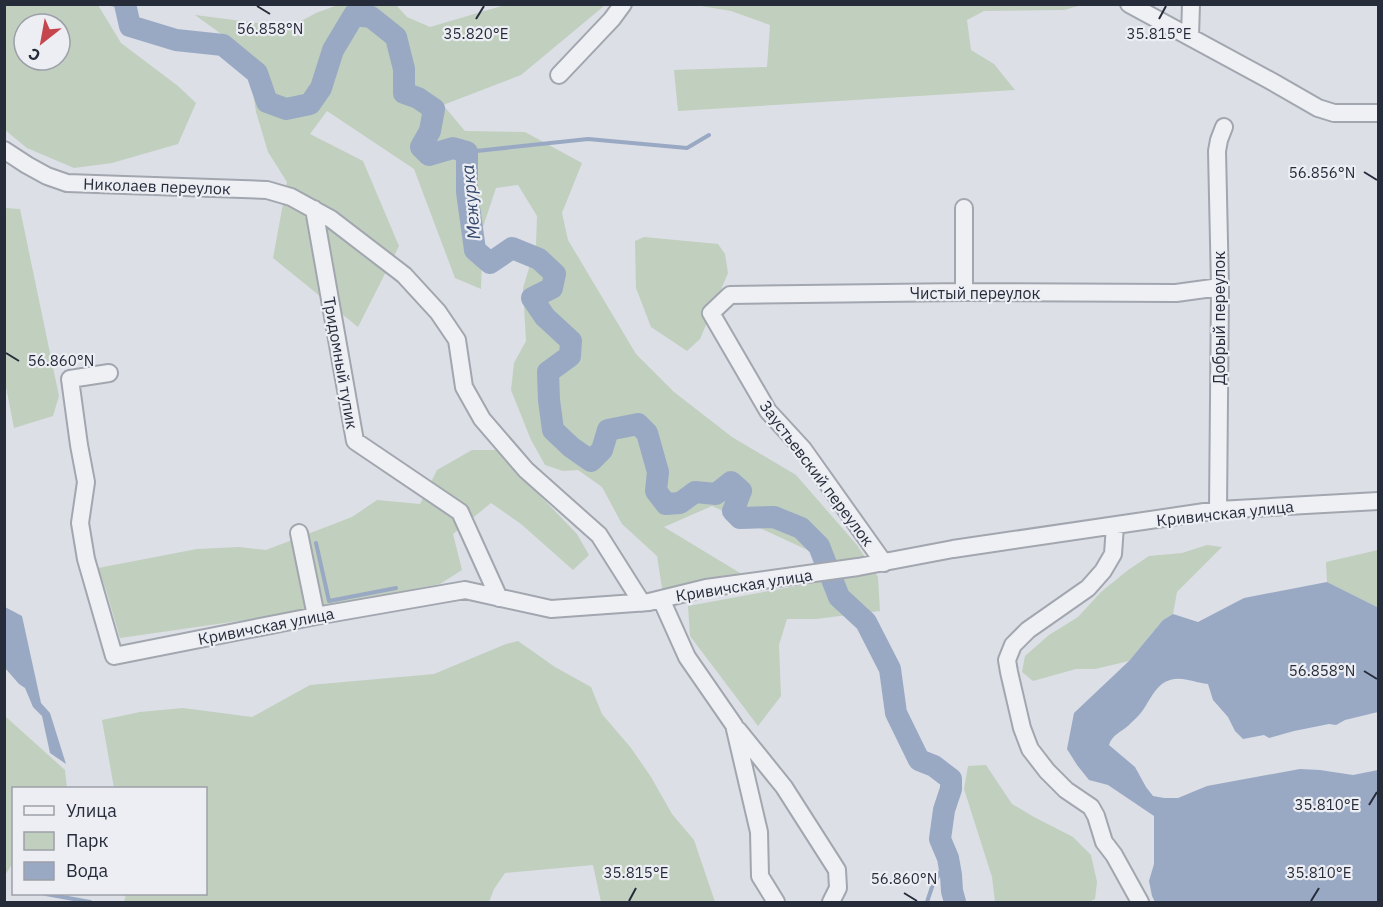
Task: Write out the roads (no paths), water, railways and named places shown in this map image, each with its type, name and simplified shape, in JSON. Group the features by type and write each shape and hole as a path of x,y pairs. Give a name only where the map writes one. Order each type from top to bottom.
{"street":[{"path":"559,75 612,19 623,4"},
{"path":"1129,4 1318,108 1334,113 1378,114"},
{"path":"1190,37 1191,4"},
{"name":"Добрый переулок","path":"1218,510 1220,288 1217,151 1224,127"},
{"name":"Николаев переулок","path":"4,150 47,176 67,183 267,190 291,197 331,219 404,275 438,312 457,340 464,387 482,419 526,470 599,535 642,603"},
{"path":"963,292 964,208"},
{"name":"Тридомный тупик","path":"314,209 355,441 460,512 499,598"},
{"name":"Чистый переулок","path":"730,295 963,292 1176,293 1220,288"},
{"name":"Заустьевский переулок","path":"730,295 711,313 768,411 802,449 884,562"},
{"name":"Кривичская улица","path":"109,373 70,379 86,483 81,523 86,559 114,656 316,616 465,590 551,609 642,603 706,588 858,567 953,549 1218,510 1378,501"},
{"path":"1115,526 1113,554 1103,571 1088,588 1028,630 1013,645 1007,660 1022,728 1030,750 1066,790 1091,807 1104,842 1114,855 1140,903"},
{"path":"299,532 316,616"},
{"path":"661,599 687,657 734,725 784,787 837,870 838,888 831,903"},
{"path":"734,725 759,832 760,876 776,903"}],"water":[{"path":"1327,582 1377,607 1378,712 1345,720 1336,725 1329,724 1269,738 1264,735 1243,739 1213,700 1208,684 1175,679 1158,687 1143,710 1115,736 1109,745 1135,767 1153,796 1164,798 1178,798 1207,786 1300,769 1353,775 1378,770 1378,902 1155,902 1149,881 1154,864 1154,816 1108,785 1089,780 1077,765 1067,749 1074,713 1129,661 1163,620 1173,614 1198,622 1244,598"},
{"path":"5,607 22,616 41,703 50,713 66,764 50,753 42,716 33,707 25,688 5,668"}],"waterway":[{"path":"111,4 125,7"},
{"name":"Межурка","path":"125,4 130,26 176,40 223,45 257,73 267,102 286,109 310,104 321,88 333,50 354,15 371,17 396,37 404,69 404,93 418,98 434,109 430,131 421,147 429,155 453,148 467,152 467,192 475,250 490,263 512,248 539,259 555,274 552,288 532,298 545,317 571,341 570,356 548,372 553,430 591,461 602,450 608,430 638,424 647,433 658,472 656,491 666,504 680,503 695,492 716,494 731,482 741,491 733,511 740,518 774,517 801,528 819,546 839,597 866,622 890,669 896,713 919,760 934,766 951,779 951,789 944,810 940,839 948,858 955,902"},
{"path":"467,152 588,139 687,148 709,135"},
{"path":"316,543 329,601 396,588"},
{"path":"927,902 932,887 948,858"},
{"path":"52,895 90,902"}]}
